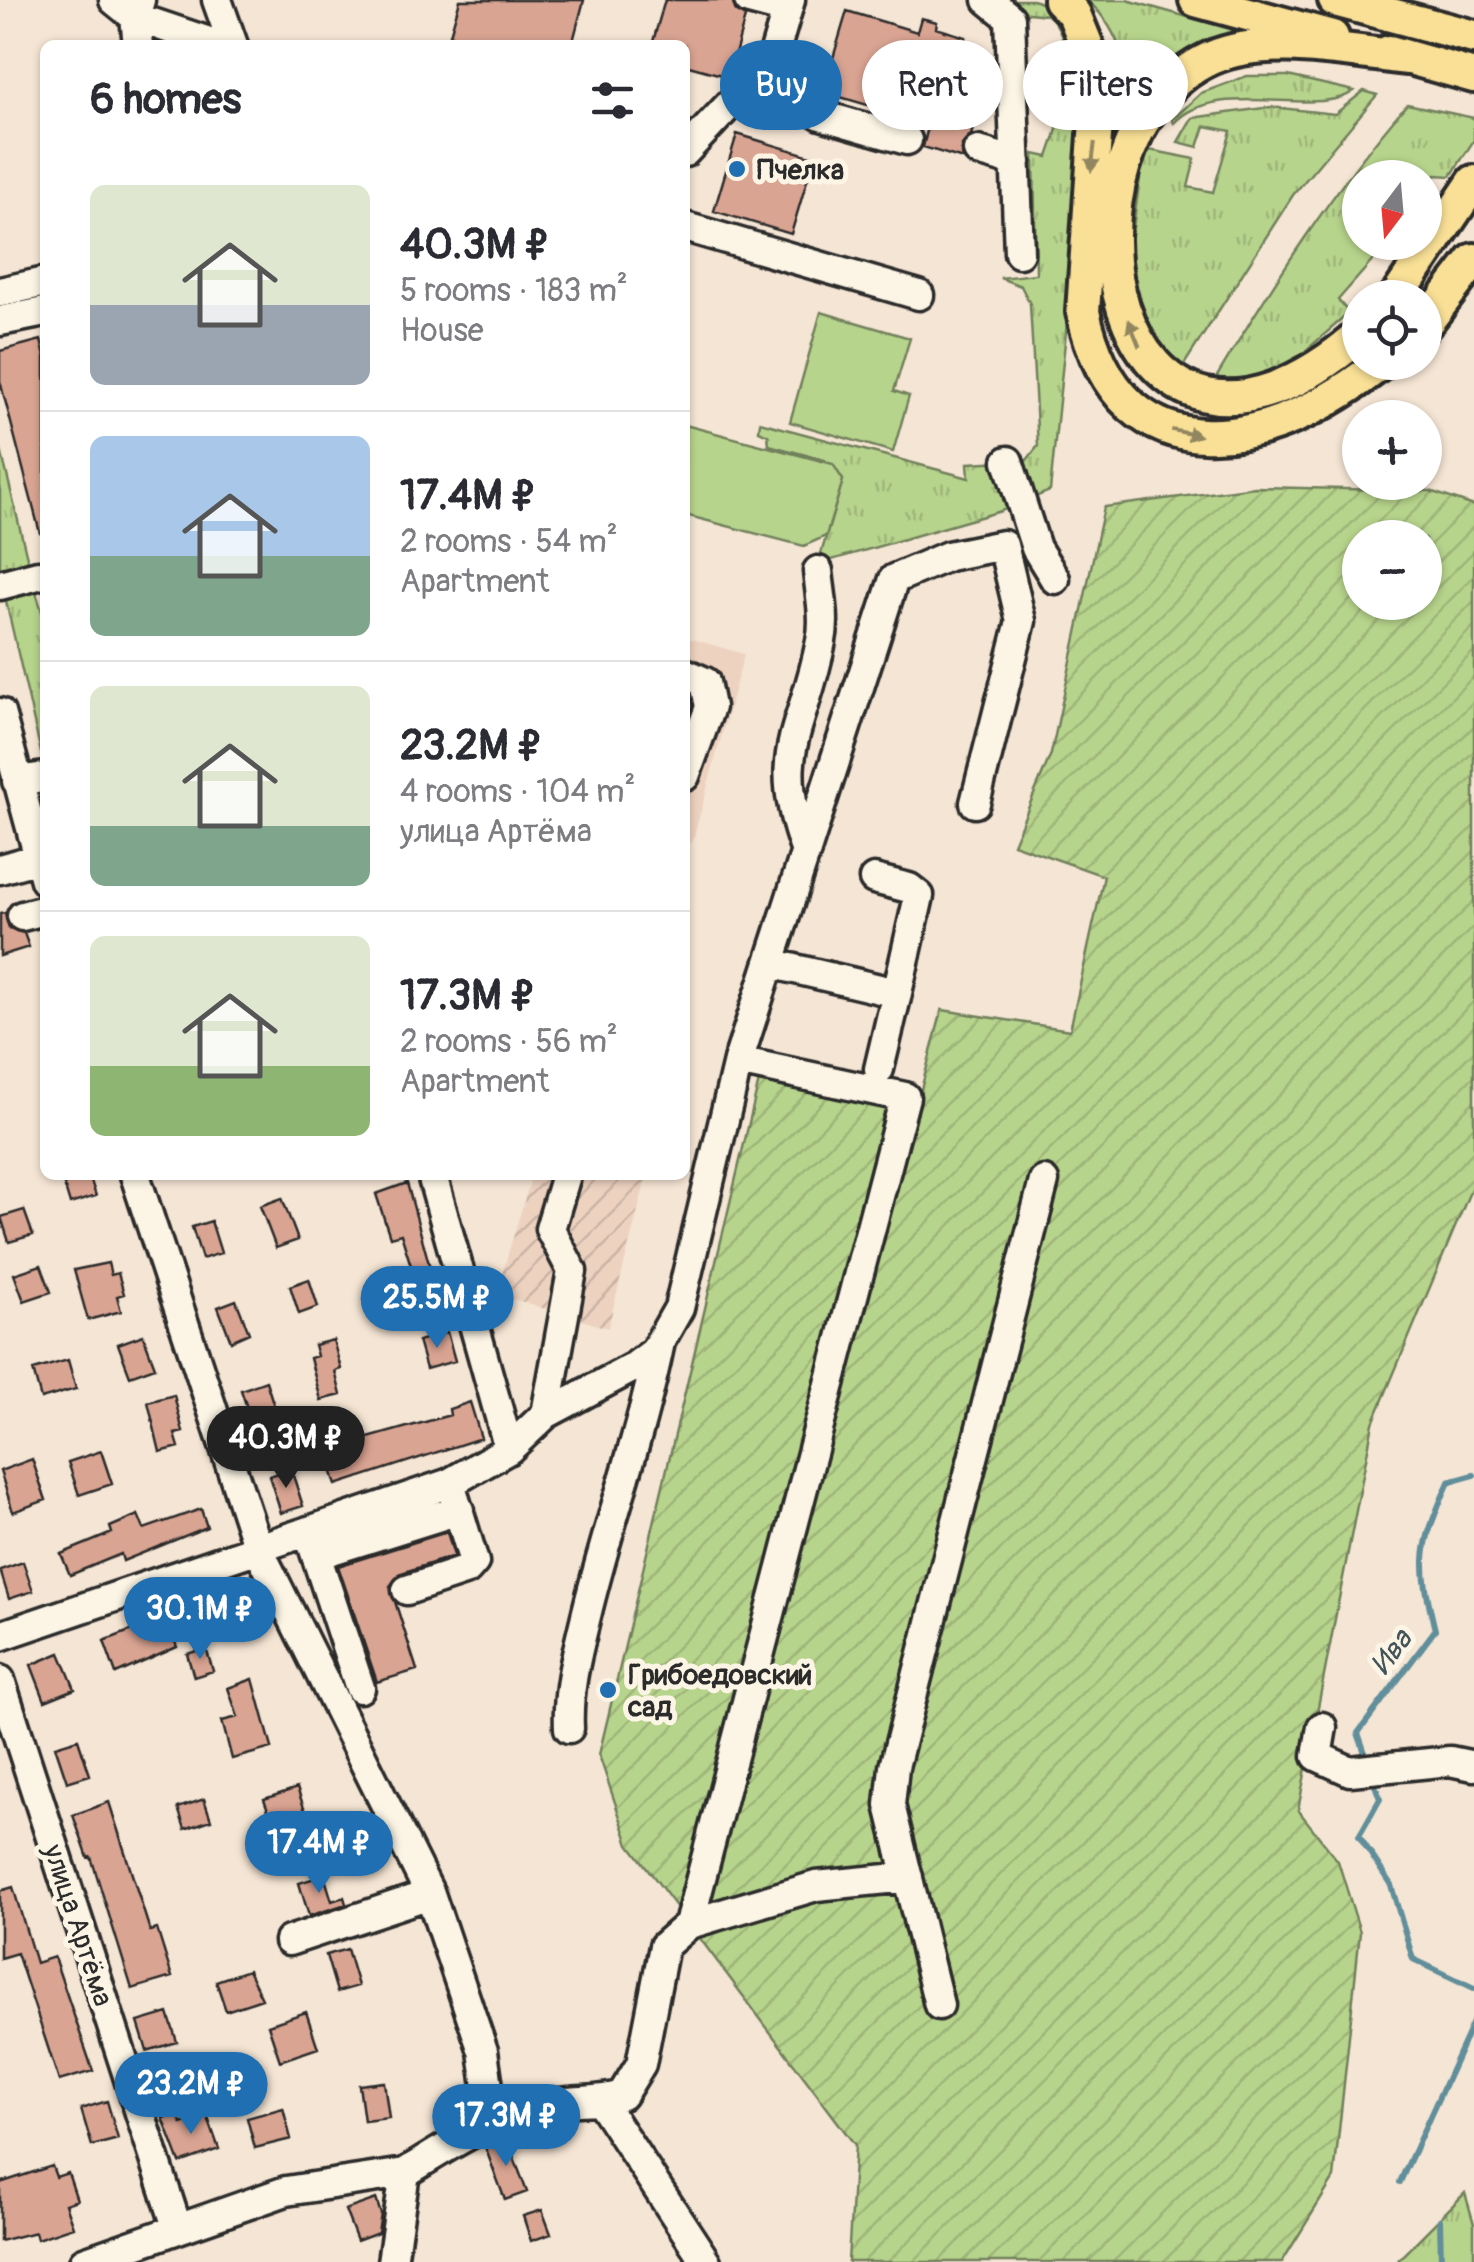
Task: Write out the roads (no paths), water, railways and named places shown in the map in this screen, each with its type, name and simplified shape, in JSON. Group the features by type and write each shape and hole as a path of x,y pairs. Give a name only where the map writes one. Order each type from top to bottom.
{"main road":[{"path":"1060,0 1074,14 1099,76 1083,312 1094,348 1123,398 1165,428 1233,438 1277,425 1360,380"},
{"path":"1196,0 1474,76"},
{"path":"1335,0 1474,37"},
{"path":"1342,348 1299,378 1252,398 1221,399 1166,378 1139,347 1122,300 1112,247 1130,142 1159,96 1182,75 1213,57 1250,48 1408,58"},
{"path":"1408,280 1474,182"},
{"path":"1442,302 1474,260"}],"street":[{"path":"217,0 231,40"},
{"path":"749,0 788,5 778,40"},
{"path":"988,0 1010,18 1019,253"},
{"path":"132,16 203,40"},
{"path":"690,114 715,120"},
{"path":"690,147 720,115"},
{"path":"842,122 906,140"},
{"path":"978,152 1016,162"},
{"path":"690,228 919,295"},
{"path":"0,292 40,283"},
{"path":"0,321 40,313"},
{"path":"1008,461 1036,548 1054,579"},
{"path":"312,1543 450,1482 509,1449 546,1414 612,1382 654,1352 679,1308 738,1062 894,580 948,556 1003,546 1022,621 975,803"},
{"path":"806,852 792,814 790,744 822,639 818,571"},
{"path":"0,586 38,576"},
{"path":"690,675 705,682 710,707 690,762"},
{"path":"0,713 31,779 40,853"},
{"path":"0,870 40,869"},
{"path":"874,880 909,888 919,896 879,1070"},
{"path":"770,963 897,993"},
{"path":"689,1924 905,1097 738,1062"},
{"path":"137,1180 258,1548 430,1894 483,2051 490,2094 480,2125"},
{"path":"433,1180 509,1449"},
{"path":"546,1414 572,1270 550,1230 565,1180"},
{"path":"939,2004 890,1805 894,1767 1044,1181"},
{"path":"569,1728 567,1695 603,1544 650,1390 660,1341"},
{"path":"407,1590 472,1568 474,1556 450,1482"},
{"path":"0,1636 258,1548 312,1543 459,1510"},
{"path":"312,1543 360,1688"},
{"name":"улица Артёма","path":"0,1680 177,2228"},
{"path":"1322,1726 1317,1756 1350,1771 1450,1761 1474,1766"},
{"path":"84,2262 286,2191 405,2172 480,2125 553,2104 602,2102 622,2095 641,2064 664,1946 689,1924 816,1886 908,1877"},
{"path":"290,1940 430,1894"},
{"path":"602,2102 706,2262"},
{"path":"392,2262 405,2172"}],"waterway":[{"name":"Ива","path":"1365,1753 1358,1733 1435,1630 1424,1555 1439,1505 1449,1482 1474,1475"},
{"name":"Ива","path":"1375,1785 1380,1799 1359,1836 1391,1885 1413,1959 1474,1988"},
{"name":"Ива","path":"1400,2182 1474,2020"},
{"name":"Ива","path":"1440,2220 1441,2262"}],"place":[{"name":"Пчелка","path":"737,169"},
{"name":"Грибоедовский сад","path":"608,1690"}]}
